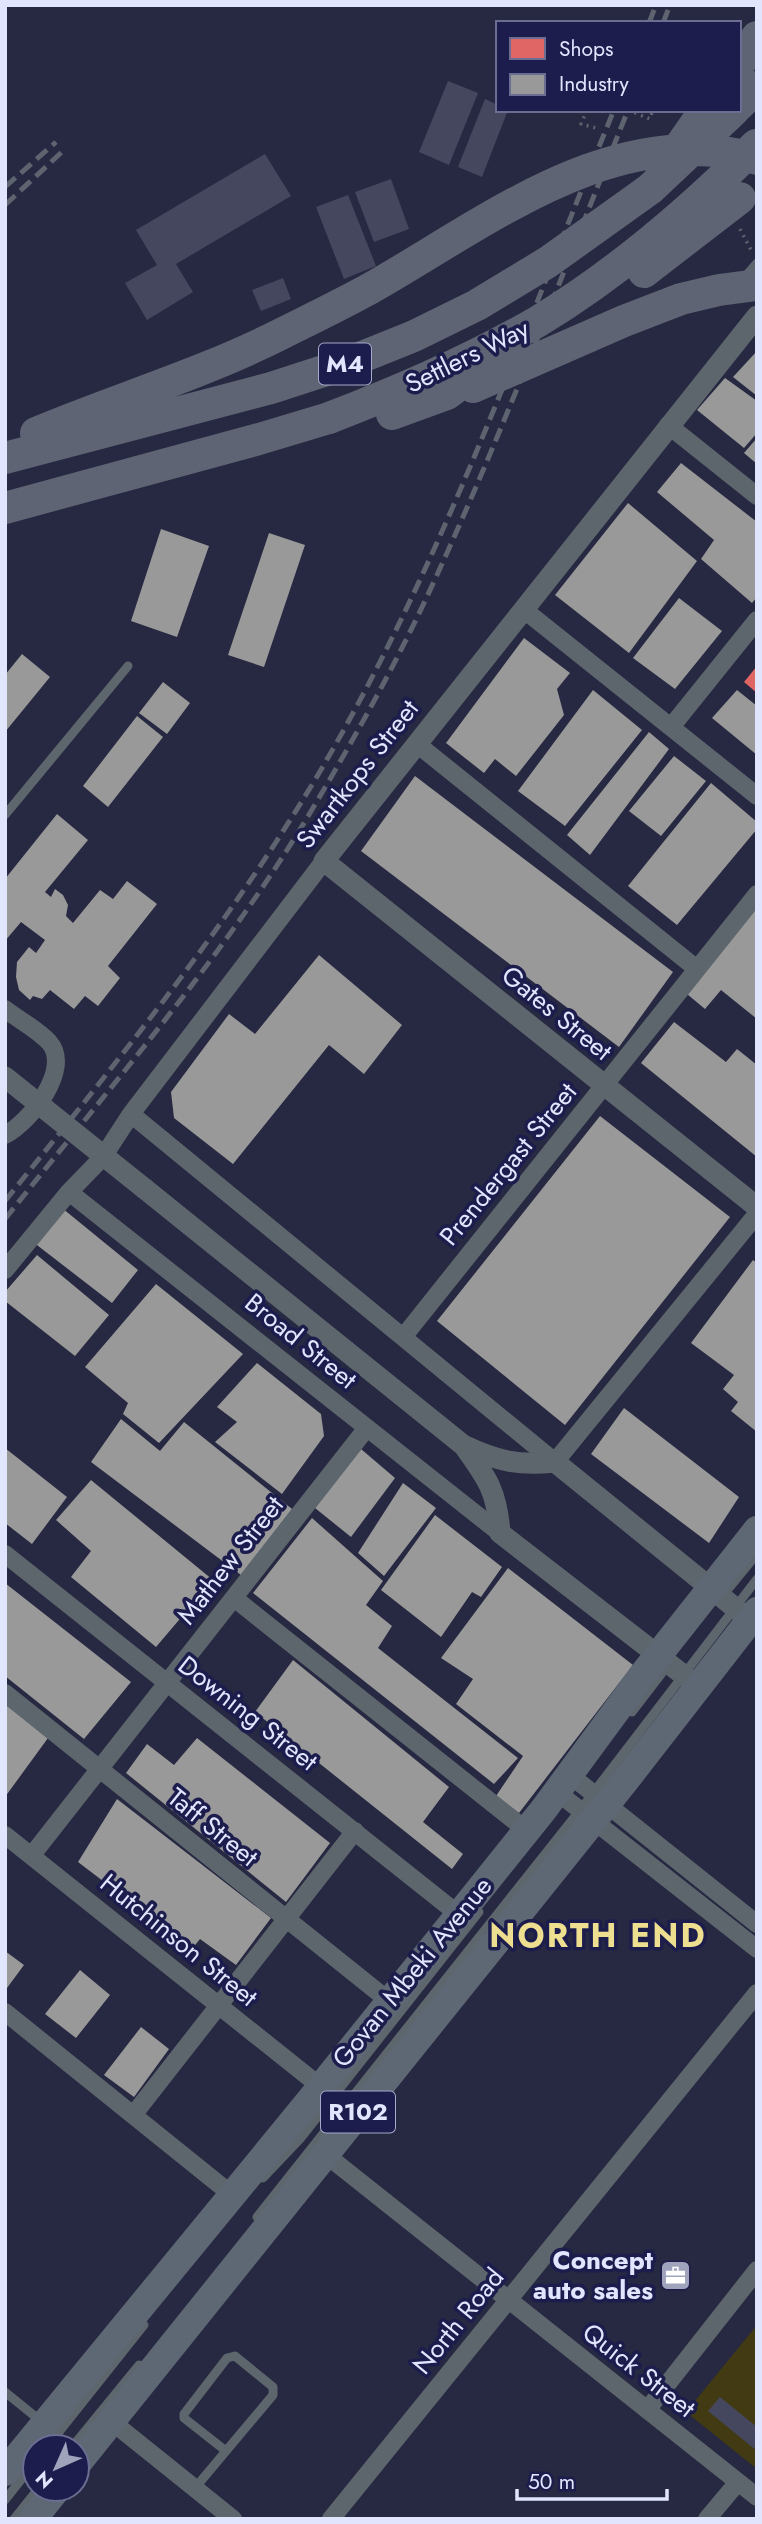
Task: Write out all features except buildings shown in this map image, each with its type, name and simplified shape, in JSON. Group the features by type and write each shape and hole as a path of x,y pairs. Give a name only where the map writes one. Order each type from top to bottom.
{"highway":[{"path":"741,62 757,37"},
{"path":"741,104 757,87"},
{"path":"650,189 704,112"},
{"name":"Settlers Way","path":"5,458 271,388 342,365 414,336 477,305 548,262 650,189 732,112"},
{"name":"Settlers Way","path":"5,508 329,418 420,381 536,322 593,285 710,191 757,144"},
{"path":"5,446 191,374 281,335 371,287 513,204 560,181 606,164 668,152 715,152 757,159"},
{"path":"447,394 471,376 547,335 605,299 655,265 748,191"},
{"path":"329,418 366,420 389,415 477,386 624,321 681,299 757,285"}],"main road":[{"name":"Govan Mbeki Avenue","path":"91,2446 325,2154 579,1796 677,1667 731,1605 757,1530"},
{"name":"Govan Mbeki Avenue","path":"48,2433 231,2194 321,2087 526,1830 579,1796 677,1667 731,1605"},
{"name":"Govan Mbeki Avenue","path":"5,2472 21,2458"},
{"path":"33,2519 46,2503"}],"street":[{"name":"Swartkops Street","path":"5,1270 69,1192 103,1157 131,1114 324,861 757,316"},
{"path":"668,425 757,496"},
{"path":"523,609 757,796"},
{"path":"671,727 757,620"},
{"path":"417,744 697,970"},
{"name":"Gates Street","path":"324,861 757,1207"},
{"name":"Prendergast Street","path":"404,1336 757,894"},
{"path":"5,1009 50,1043 56,1065 46,1093 24,1123 5,1135"},
{"name":"Broad Street","path":"5,1077 463,1445 489,1481 495,1496 500,1533"},
{"path":"131,1114 731,1605"},
{"name":"Broad Street","path":"69,1192 366,1429 677,1667"},
{"path":"555,1462 757,1214"},
{"name":"Mathew Street","path":"32,1856 366,1429"},
{"name":"Broad Street","path":"463,1445 502,1461 531,1464 555,1462"},
{"name":"Downing Street","path":"5,1554 458,1914"},
{"path":"233,1598 526,1830"},
{"name":"Taff Street","path":"5,1693 389,2001"},
{"path":"579,1796 757,1924"},
{"path":"579,1796 757,1949"},
{"path":"134,2114 355,1831"},
{"name":"Hutchinson Street","path":"5,1835 321,2087"},
{"name":"North Road","path":"331,2519 757,1993"},
{"path":"5,2012 231,2194"},
{"name":"Quick Street","path":"325,2154 757,2497"},
{"path":"647,2410 757,2270"},
{"path":"111,2421 233,2519"},
{"path":"707,2519 737,2482"}],"lane":[{"path":"727,298 757,263"},
{"path":"5,815 128,666"},
{"path":"731,1605 757,1553"},
{"path":"731,1605 757,1579"},
{"path":"628,1717 677,1667"},
{"path":"248,2228 579,1796"},
{"path":"258,2184 300,2139 486,1903"},
{"path":"48,2433 147,2320"},
{"path":"195,2488 273,2395 271,2384 235,2356 227,2358 183,2416 226,2451"},
{"path":"84,2433 146,2357"},
{"path":"5,2392 44,2433"},
{"path":"5,2500 21,2480"},
{"path":"14,2519 27,2503"}],"path":[{"path":"586,112 581,124 596,128"},
{"path":"633,112 650,119 652,112"}],"shaded area":[{"path":"757,2325 757,2469 686,2412"}],"railway":[{"path":"650,21 656,5"},
{"path":"664,21 670,5"},
{"path":"5,1201 142,1028 229,911 271,850 347,724 386,650 457,498 613,112"},
{"path":"5,1219 164,1021 240,919 310,813 355,735 411,630 452,543 627,112"},
{"path":"5,187 56,142"},
{"path":"5,205 64,150"}],"place":[{"name":"Concept auto sales","path":"676,2275"}],"district":[{"name":"NORTH END","path":"598,1935"}]}
